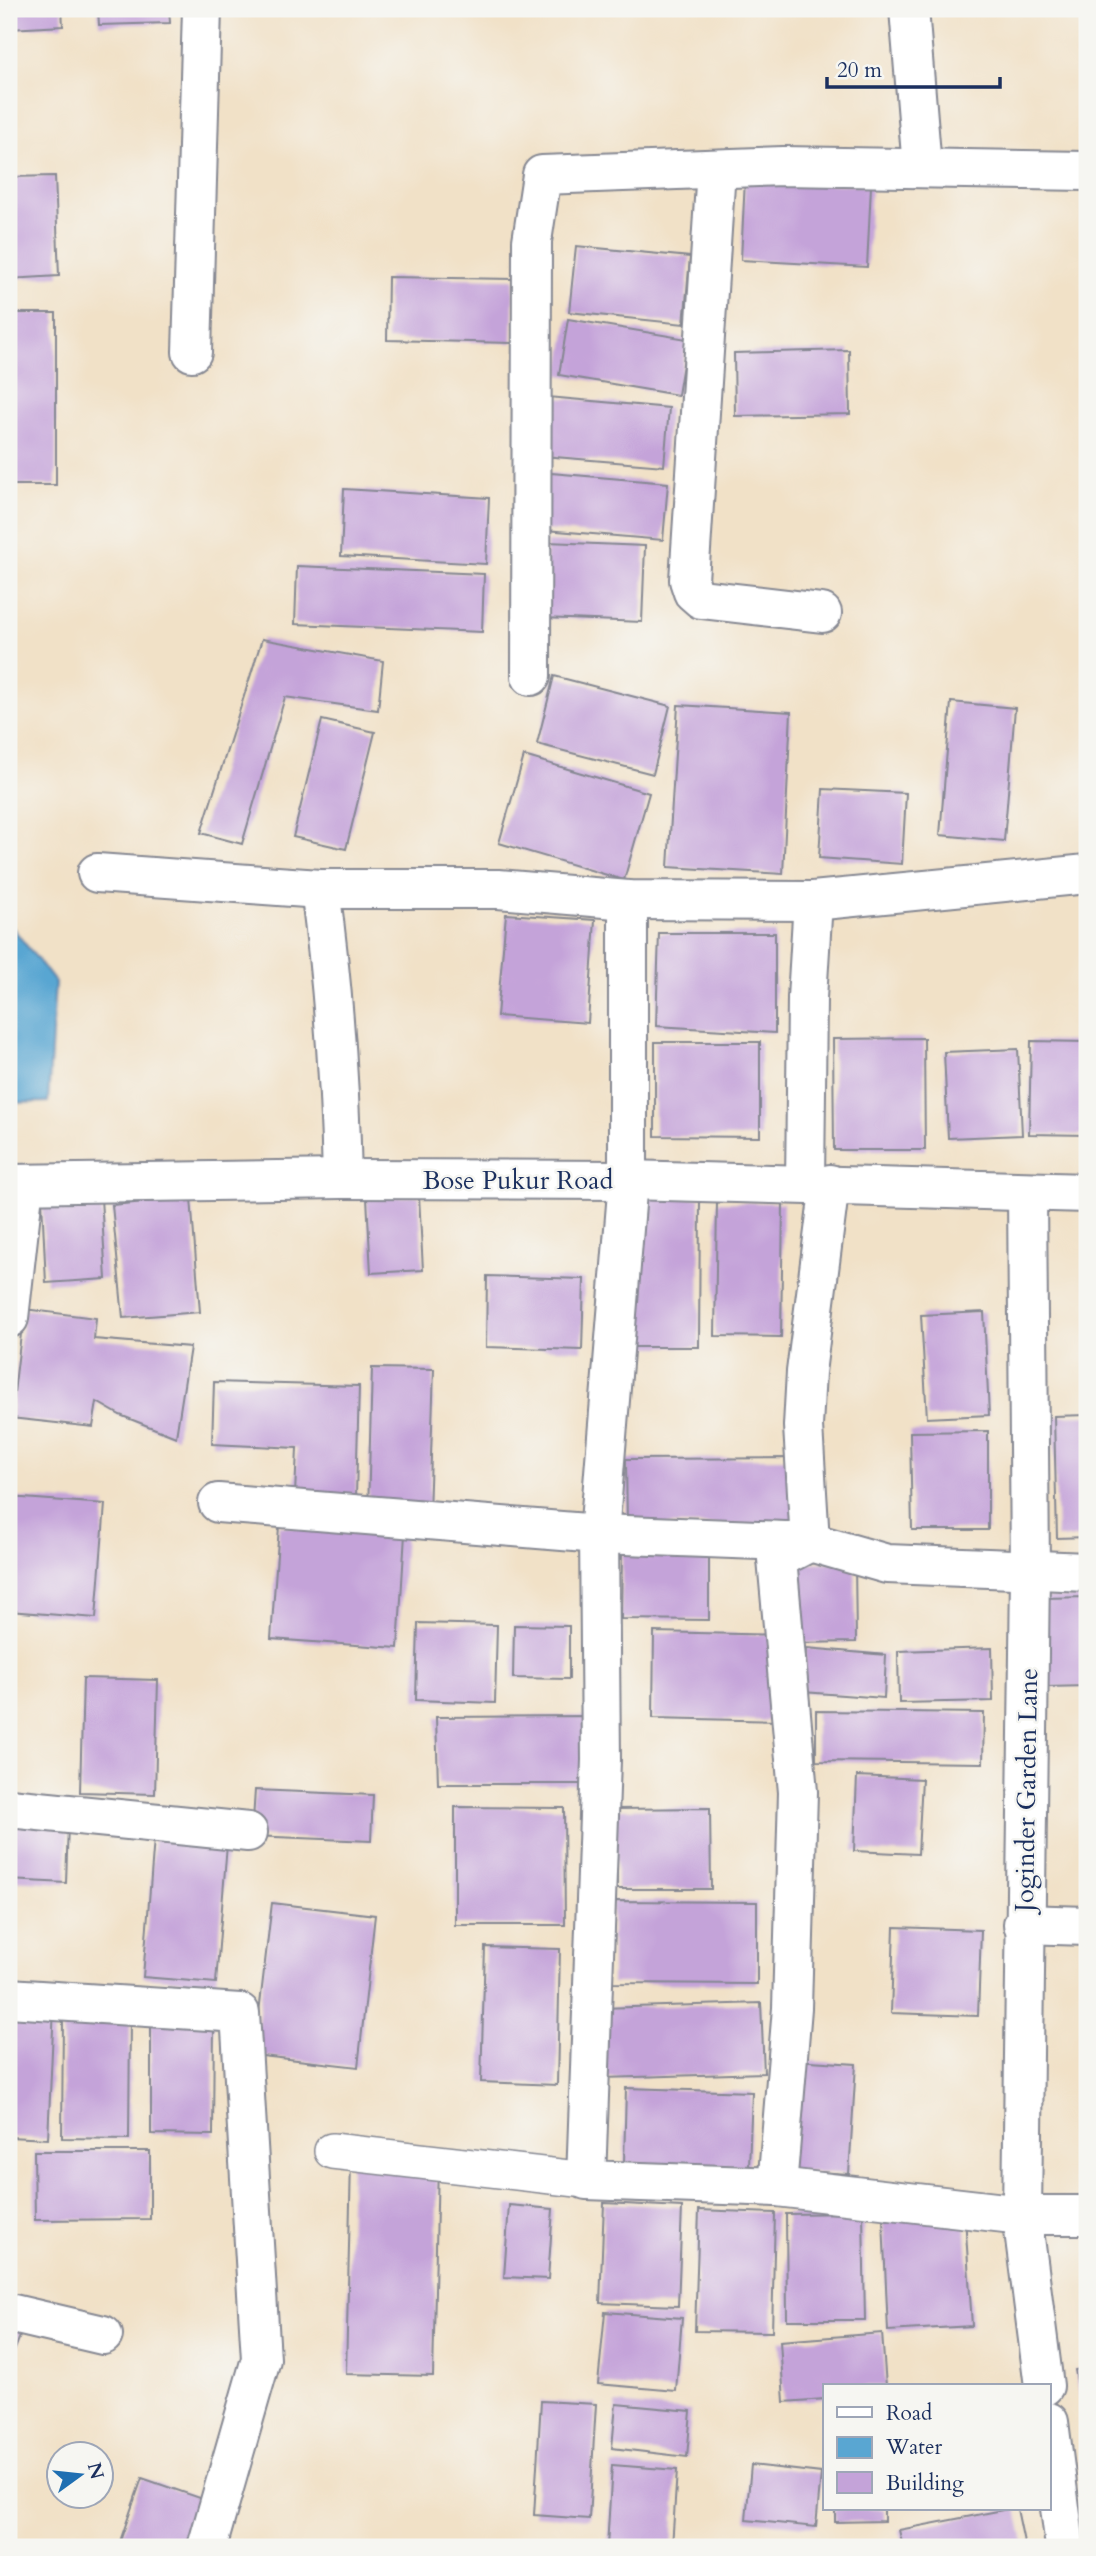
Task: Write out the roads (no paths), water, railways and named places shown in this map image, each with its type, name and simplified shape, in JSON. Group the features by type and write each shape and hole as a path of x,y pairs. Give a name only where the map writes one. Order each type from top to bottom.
{"street":[{"path":"192,352 202,9"},
{"path":"909,9 922,168"},
{"path":"531,676 533,241 542,175 716,169 922,168 1087,171"},
{"path":"716,169 689,580 693,592 701,599 822,612"},
{"path":"97,873 320,889 498,889 628,900 813,901 1087,874"},
{"path":"320,889 336,1017 342,1179"},
{"path":"628,900 628,1180 599,1534 601,1760 586,2180 777,2187 1021,2215 1087,2215"},
{"path":"810,1542 803,1426 818,1184 807,998 813,901"},
{"name":"Bose Pukur Road","path":"16,1184 342,1179 628,1180 1087,1193"},
{"path":"9,1318 16,1184"},
{"name":"Joginder Garden Lane","path":"1027,1192 1030,1572 1021,2215 1044,2384"},
{"path":"218,1503 599,1534 810,1542 887,1564 1030,1572 1087,1572"},
{"path":"777,2187 792,2008 798,1792 777,1559 810,1542"},
{"path":"9,1808 248,1832"},
{"path":"1023,1924 1087,1926"},
{"path":"9,1998 240,2013 261,2359 206,2547"},
{"path":"9,2313 103,2335"},
{"path":"1050,2430 1065,2547"}],"lane":[{"path":"332,2151 586,2180"}],"water":[{"path":"9,923 55,982 48,1102 9,1103"}]}
